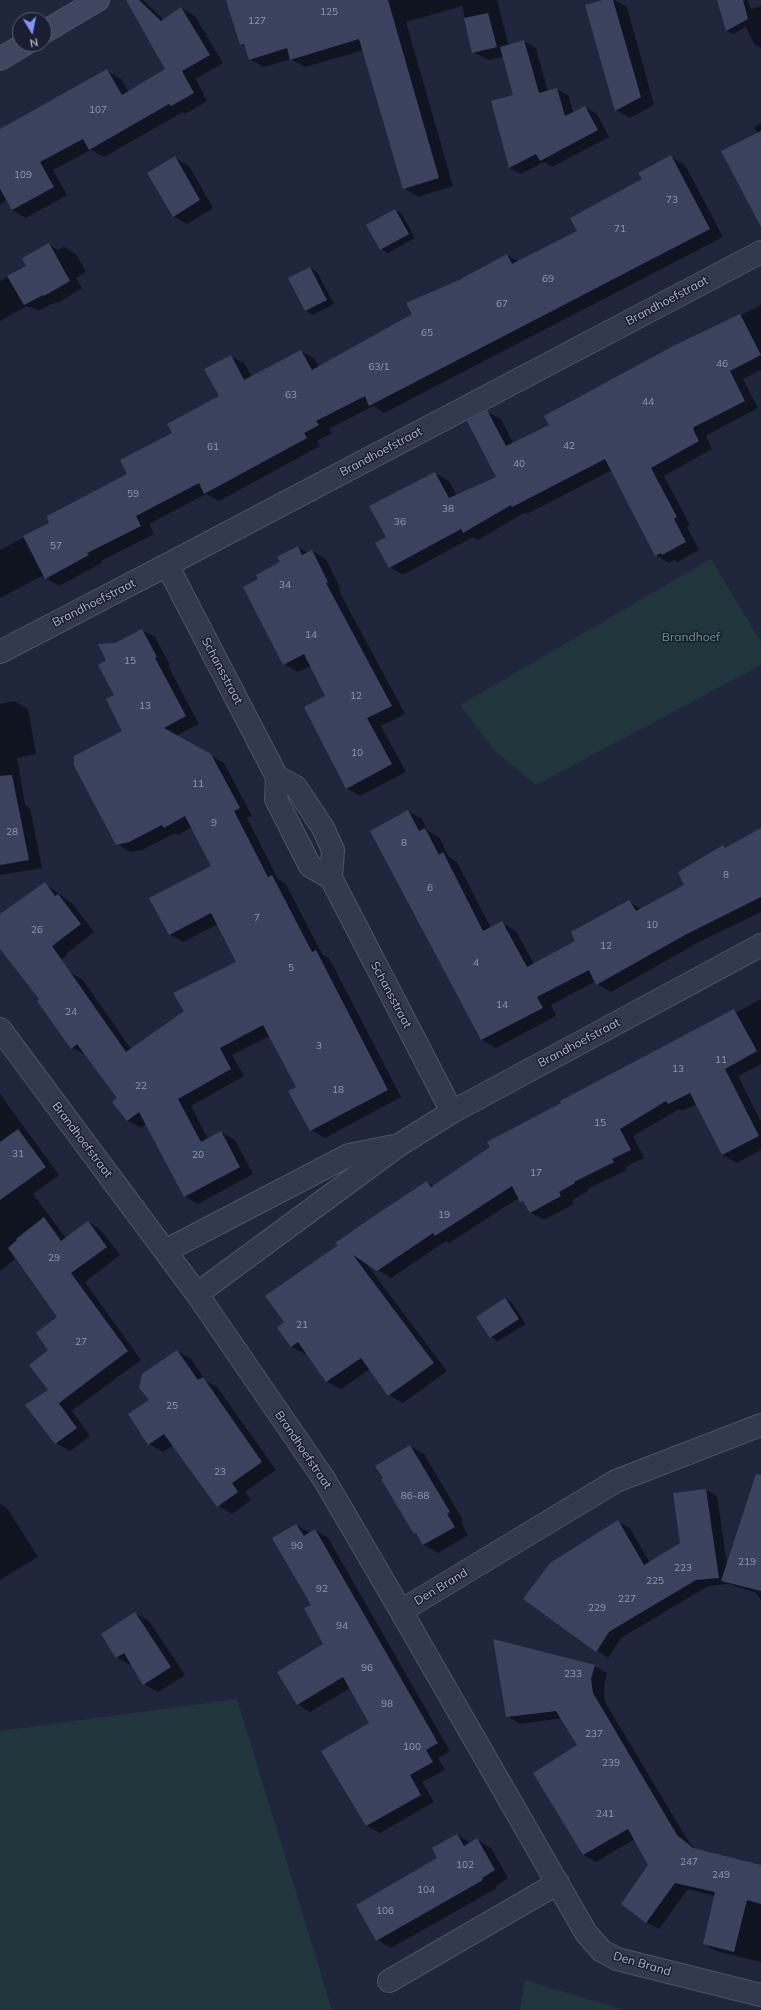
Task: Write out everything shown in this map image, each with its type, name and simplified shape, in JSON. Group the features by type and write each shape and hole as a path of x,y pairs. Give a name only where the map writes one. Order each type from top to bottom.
{"street":[{"path":"52,27 98,0"},
{"path":"0,59 12,52"},
{"name":"Brandhoefstraat","path":"0,652 167,566 761,252"},
{"name":"Schansstraat","path":"167,566 277,777"},
{"path":"277,777 296,787 323,828 333,850 331,878 310,866 276,799 277,777"},
{"name":"Schansstraat","path":"331,878 452,1112"},
{"name":"Brandhoefstraat","path":"197,1294 399,1145 452,1112 761,945"},
{"name":"Brandhoefstraat","path":"0,1029 197,1294 324,1479 401,1611"},
{"name":"Brandhoefstraat","path":"165,1251 349,1155 399,1145"},
{"name":"Den Brand","path":"761,1425 616,1481 401,1611 586,1933 602,1951 617,1959 761,1995"},
{"path":"389,1981 558,1883"}],"green space":[{"name":"Brandhoef","path":"711,559 761,642 761,665 536,785 495,751 460,705"},
{"path":"237,1699 332,2010 0,2010 0,1731"},
{"path":"525,1980 624,2010 520,2010"}],"building":[{"path":"126,0 139,0 161,21 181,7 210,55 182,71 194,93 171,106 169,104 89,150 83,139 40,162 54,187 12,210 0,189 0,129 107,69 122,95 165,69"},
{"path":"226,0 388,0 439,178 403,189 359,39 290,60 287,48 249,60 244,44 240,45"},
{"path":"603,0 613,0 641,97 615,111 585,5"},
{"path":"717,0 743,0 748,19 726,31"},
{"path":"488,13 497,47 472,53 464,18"},
{"path":"524,40 539,93 557,88 565,116 585,106 598,130 540,161 536,154 509,168 491,101 513,95 500,47"},
{"path":"761,131 761,227 721,151"},
{"path":"671,155 710,229 369,406 365,396 316,421 319,425 304,433 307,438 204,494 199,483 136,516 141,526 87,553 89,555 45,579 23,536 49,523 47,516 127,474 120,460 172,433 167,424 219,396 204,369 231,355 244,380 301,350 312,370 412,314 406,303 457,281 507,254 512,264 577,231 570,218 642,179 638,173"},
{"path":"175,156 200,200 173,217 147,173"},
{"path":"395,209 409,234 380,250 366,225"},
{"path":"49,243 70,281 44,296 43,295 24,305 7,276 26,266 22,258"},
{"path":"310,267 327,300 305,311 288,278"},
{"path":"740,314 761,355 730,371 745,401 694,427 693,429 699,441 651,468 677,517 674,519 686,542 662,555 661,553 655,556 605,459 512,507 511,505 463,533 461,529 389,568 375,543 386,537 369,506 435,472 449,498 496,477 467,421 487,410 506,446 549,425 544,416 675,345"},
{"path":"298,546 302,555 312,550 328,582 326,583 392,706 367,718 392,764 346,789 304,707 325,696 304,654 283,665 243,587 258,579 256,575 280,562 277,557"},
{"path":"142,629 157,657 155,658 186,716 164,728 211,754 240,808 234,811 268,877 272,875 312,952 316,950 388,1090 310,1131 288,1091 296,1087 263,1025 220,1048 231,1069 178,1099 201,1142 221,1131 240,1167 184,1197 139,1112 127,1121 112,1102 117,1098 77,1044 71,1049 37,1001 39,999 0,949 0,914 45,882 55,896 58,894 81,924 52,946 126,1052 184,1011 173,993 236,962 211,913 169,935 149,898 211,866 185,816 164,828 162,825 129,842 116,845 74,766 74,756 122,731 106,699 114,695 98,665 106,660 98,644 115,643"},
{"path":"12,775 29,860 0,865 0,776"},
{"path":"408,810 419,831 425,828 439,855 443,852 483,931 502,921 527,967 575,941 571,932 629,900 636,911 684,885 678,872 723,845 725,848 761,828 761,897 685,935 596,985 589,970 537,997 543,1008 481,1040 370,831"},
{"path":"734,1009 757,1051 725,1069 759,1136 722,1155 690,1093 668,1104 666,1101 620,1129 631,1150 612,1159 614,1162 574,1182 575,1183 559,1192 561,1196 530,1213 523,1201 520,1202 512,1186 435,1236 433,1233 377,1271 353,1255 434,1363 388,1396 361,1358 326,1382 298,1342 291,1347 277,1328 284,1322 265,1296 338,1245 335,1243 427,1181 431,1187 490,1147 487,1142 561,1103 560,1101"},
{"path":"18,1129 46,1167 0,1200 0,1142"},
{"path":"44,1217 61,1241 88,1221 107,1247 71,1273 128,1351 59,1403 55,1398 77,1428 55,1444 25,1405 48,1390 29,1365 48,1350 36,1333 57,1317 8,1248 17,1240 16,1239"},
{"path":"505,1298 519,1319 490,1338 476,1317"},
{"path":"177,1350 198,1380 203,1377 262,1462 232,1483 238,1492 217,1507 164,1434 148,1445 128,1414 149,1400 139,1388 142,1374"},
{"path":"410,1445 450,1512 447,1514 455,1527 423,1545 416,1533 414,1534 381,1479 383,1478 375,1466"},
{"path":"756,1474 761,1475 761,1591 721,1581"},
{"path":"706,1489 719,1578 696,1580 622,1624 609,1632 596,1652 523,1599 550,1563 618,1520 644,1565 680,1543 673,1493"},
{"path":"296,1524 304,1536 315,1529 438,1743 426,1750 433,1762 410,1775 421,1795 366,1826 321,1751 369,1723 343,1677 297,1705 277,1672 323,1644 304,1608 311,1605 272,1538"},
{"path":"135,1612 171,1667 143,1685 124,1653 116,1658 101,1634"},
{"path":"493,1639 595,1665 591,1679 593,1693 677,1835 693,1848 761,1865 761,1904 747,1900 734,1952 703,1944 715,1892 675,1883 646,1923 621,1904 648,1865 628,1829 583,1855 533,1773 577,1745 556,1711 506,1717"},
{"path":"457,1834 464,1846 477,1838 495,1870 482,1878 483,1880 376,1941 356,1905 437,1858 432,1848"}]}
